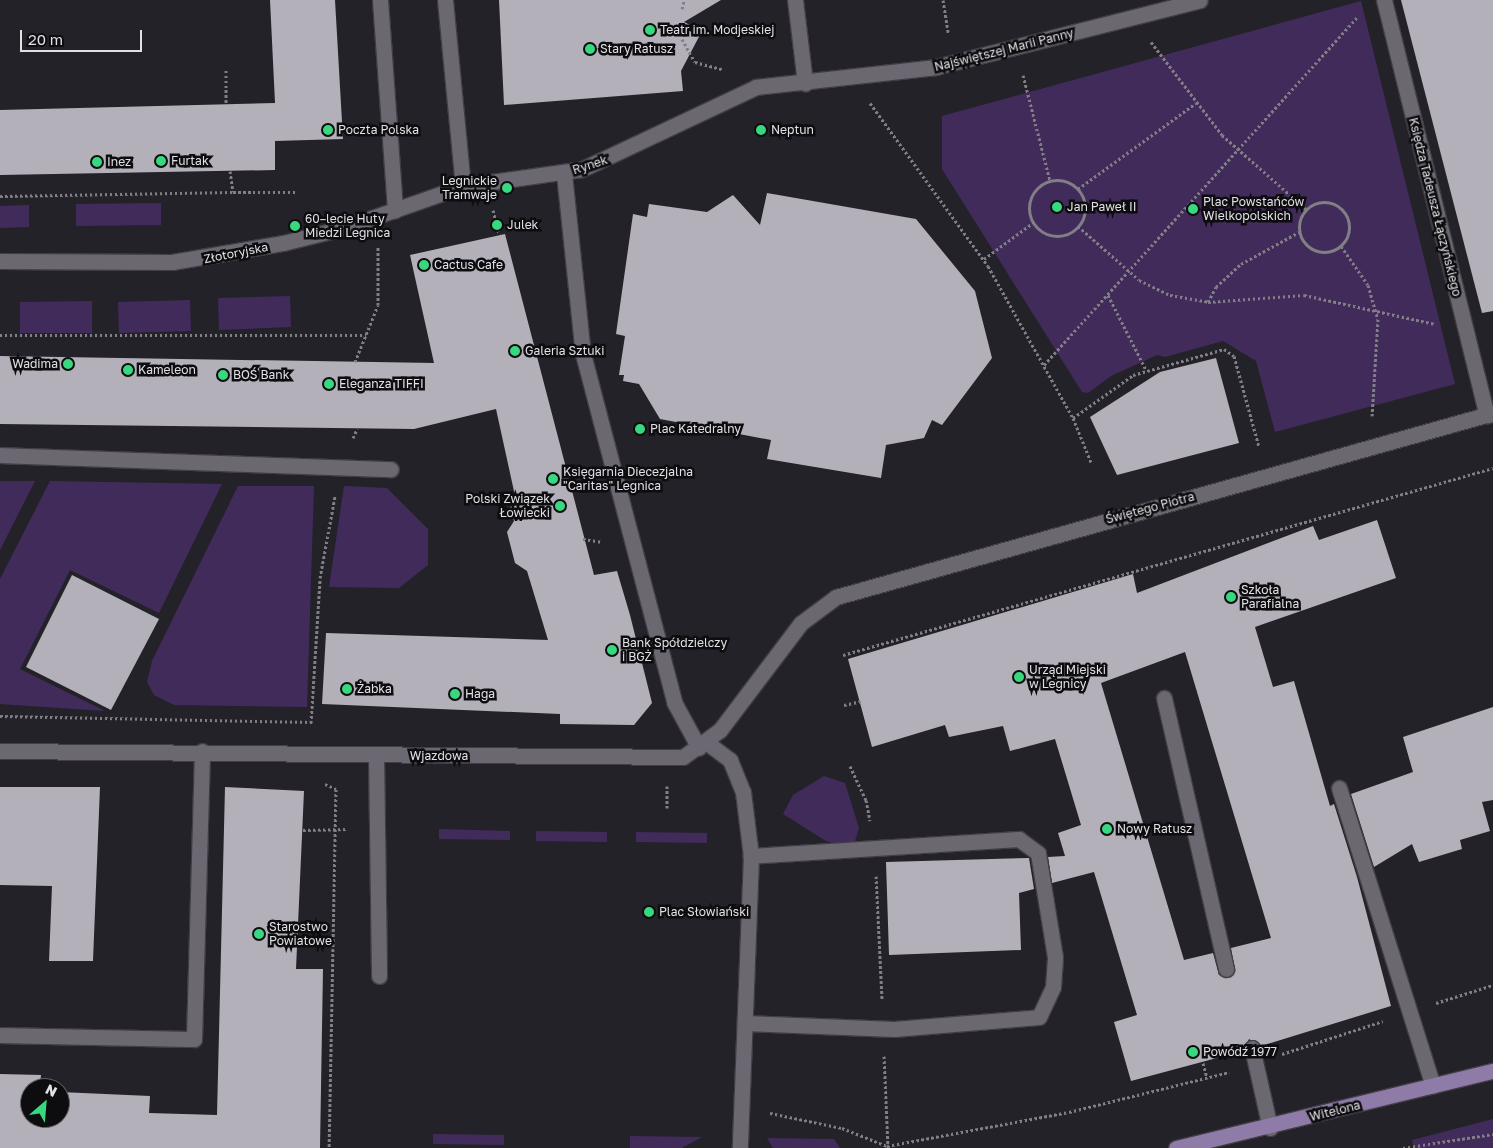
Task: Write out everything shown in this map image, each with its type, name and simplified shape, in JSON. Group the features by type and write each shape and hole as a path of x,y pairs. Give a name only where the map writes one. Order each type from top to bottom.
{"main road":[{"name":"Witelona","path":"1176,1148 1270,1128 1493,1071"}],"street":[{"path":"380,0 395,210"},
{"path":"445,0 463,186"},
{"path":"795,0 805,83"},
{"name":"Najświętszej Marii Panny","path":"805,83 852,79 936,67 1200,0"},
{"name":"Księdza Tadeusza Łączyńskiego","path":"1384,0 1490,414"},
{"name":"Rynek","path":"463,186 564,174 629,151 746,91 805,83"},
{"path":"564,174 583,354 674,702 703,745 730,760 743,792 751,856 740,1148"},
{"name":"Złotoryjska","path":"0,261 195,260 284,244 378,217 463,186"},
{"name":"Świętego Piotra","path":"812,613 864,587 1490,414"},
{"path":"0,455 391,469"},
{"name":"Wjazdowa","path":"0,751 202,751 376,756 683,757 703,745 812,613"},
{"path":"1164,698 1226,969"},
{"path":"0,1035 194,1038 202,751"},
{"path":"376,756 379,976"},
{"path":"1339,788 1433,1086"},
{"path":"745,1023 883,1029 1039,1017 1053,987 1055,957 1038,853 1019,839 751,856"},
{"path":"1252,1048 1270,1128"}],"path":[{"path":"682,9 684,0"},
{"path":"1044,365 1366,7"},
{"path":"1133,18 1196,102 1238,150 1306,209"},
{"path":"682,39 693,60 721,69"},
{"path":"1016,47 1050,181"},
{"path":"226,70 226,103"},
{"path":"852,79 984,259 1073,418 1091,462"},
{"path":"1078,190 1196,102"},
{"path":"230,171 233,192"},
{"path":"1050,181 1067,182 1078,190 1085,207 1078,226 1055,235 1034,222 1032,197 1050,181"},
{"path":"0,196 295,192"},
{"path":"1208,302 1241,264 1299,232 1306,209 1324,201 1340,208 1349,227 1341,246 1329,252 1315,251 1299,232"},
{"path":"494,214 499,234"},
{"path":"355,362 378,305 378,217"},
{"path":"984,259 1034,222"},
{"path":"1078,226 1128,272 1156,290 1208,302 1293,294 1376,310 1431,325"},
{"path":"1341,246 1364,279 1376,310 1378,350 1372,416"},
{"path":"1108,294 1146,370"},
{"path":"0,335 366,335"},
{"path":"1073,418 1146,370 1222,349 1231,351 1259,447"},
{"path":"310,754 320,578 341,466 357,429"},
{"path":"843,655 1493,468"},
{"path":"844,705 861,701"},
{"path":"0,716 312,722"},
{"path":"850,766 866,800 874,849 887,1147"},
{"path":"329,1148 336,789"},
{"path":"303,830 336,829"},
{"path":"1203,1062 1207,1078"},
{"path":"741,1106 842,1128 887,1147 1069,1112"},
{"path":"1403,1148 1493,1134"},
{"path":"1426,1143 1427,1148"}],"shaded area":[{"name":"Plac Powstańców Wielkopolskich","path":"1361,1 1455,384 1275,432 1256,361 1223,341 1165,357 1157,355 1111,376 1088,393 1082,392 942,169 942,116"},
{"path":"161,203 161,225 76,226 76,204"},
{"path":"29,205 29,227 0,228 0,206"},
{"path":"290,296 291,327 219,330 218,298"},
{"path":"190,300 191,331 119,333 118,302"},
{"path":"92,301 92,333 20,333 20,302"},
{"path":"0,481 35,481 0,550"},
{"path":"50,481 222,484 159,613 70,570 20,669 105,711 0,704 0,579"},
{"path":"238,486 314,486 307,707 174,705 154,695 147,682 152,661"},
{"path":"344,486 387,488 428,529 428,565 399,588 329,587"},
{"path":"824,776 845,783 859,828 855,841 837,845 826,841 783,814 793,795"},
{"path":"439,829 510,831 510,840 439,839"},
{"path":"536,831 607,832 607,842 536,841"},
{"path":"636,832 707,833 707,843 636,842"},
{"path":"1493,1119 1493,1148 1414,1148 1412,1140"},
{"path":"433,1134 504,1135 504,1145 433,1144"},
{"path":"630,1136 702,1137 682,1148 630,1148"},
{"path":"767,1138 834,1139 840,1148 773,1148"}],"building":[{"path":"270,0 335,0 343,139 275,141 275,170 0,175 0,110 275,103"},
{"name":"Stary Ratusz","path":"499,0 721,0 684,22 702,31 681,71 683,91 504,105"},
{"path":"1401,0 1493,0 1493,311 1482,313"},
{"path":"767,193 916,219 975,291 992,358 942,425 932,420 924,438 886,445 881,478 767,459 771,440 660,419 639,384 623,381 624,375 619,375 625,336 616,334 633,214 647,217 649,204 707,212 733,195 760,225"},
{"path":"505,234 594,575 617,571 630,615 652,703 634,725 560,724 560,714 322,704 326,633 548,640 527,571 515,563 507,532 514,521 510,507 517,505 496,409 414,429 0,424 0,356 434,363 410,255"},
{"path":"1216,358 1239,443 1117,475 1090,417 1160,372"},
{"path":"1377,520 1396,578 1255,627 1273,687 1294,681 1330,806 1334,804 1357,877 1391,1006 1261,1046 1249,1039 1243,1051 1131,1081 1114,1022 1137,1015 1094,872 1052,883 1048,857 1065,856 1058,833 1081,825 1055,739 1010,751 1003,726 949,737 945,725 872,747 848,659 1133,574 1137,593 1313,526 1319,540","holes":["1185,652 1271,938 1231,948 1235,971 1228,978 1219,975 1213,953 1184,960 1101,683"]},
{"path":"72,575 159,619 111,710 26,667"},
{"path":"1493,707 1493,800 1482,802 1490,831 1460,840 1462,849 1419,862 1412,844 1374,867 1351,794 1413,772 1403,737"},
{"path":"0,787 100,787 93,961 49,961 52,886 0,885"},
{"name":"Starostwo Powiatowe","path":"225,787 304,791 296,969 323,969 320,1148 0,1148 0,1074 41,1075 41,1078 20,1078 20,1128 70,1128 70,1092 150,1096 149,1113 217,1115"},
{"path":"1029,858 1034,889 1019,893 1021,950 889,955 886,862"}],"place":[{"name":"Teatr im. Modjeskiej","path":"650,30"},
{"name":"Stary Ratusz","path":"590,49"},
{"name":"Poczta Polska","path":"328,130"},
{"name":"Neptun","path":"761,130"},
{"name":"Furtak","path":"161,161"},
{"name":"Inez","path":"97,162"},
{"name":"Legnickie Tramwaje","path":"507,188"},
{"name":"Jan Paweł II","path":"1057,207"},
{"name":"Plac Powstańców Wielkopolskich","path":"1193,209"},
{"name":"Julek","path":"497,225"},
{"name":"60–lecie Huty Miedzi Legnica","path":"295,226"},
{"name":"Cactus Cafe","path":"424,265"},
{"name":"Galeria Sztuki","path":"515,351"},
{"name":"Wadima","path":"68,364"},
{"name":"Kameleon","path":"128,370"},
{"name":"BOŚ Bank","path":"223,375"},
{"name":"Eleganza TIFFI","path":"329,384"},
{"name":"Plac Katedralny","path":"640,429"},
{"name":"Księgarnia Diecezjalna \"Caritas\" Legnica","path":"553,479"},
{"name":"Polski Związek Łowiecki","path":"560,506"},
{"name":"Szkoła Parafialna","path":"1231,597"},
{"name":"Bank Spółdzielczy i BGŻ","path":"612,650"},
{"name":"Urząd Miejski w Legnicy","path":"1019,677"},
{"name":"Żabka","path":"347,689"},
{"name":"Haga","path":"455,694"},
{"name":"Nowy Ratusz","path":"1107,829"},
{"name":"Plac Słowiański","path":"649,912"},
{"name":"Starostwo Powiatowe","path":"259,934"},
{"name":"Powódź 1977","path":"1193,1052"}]}
